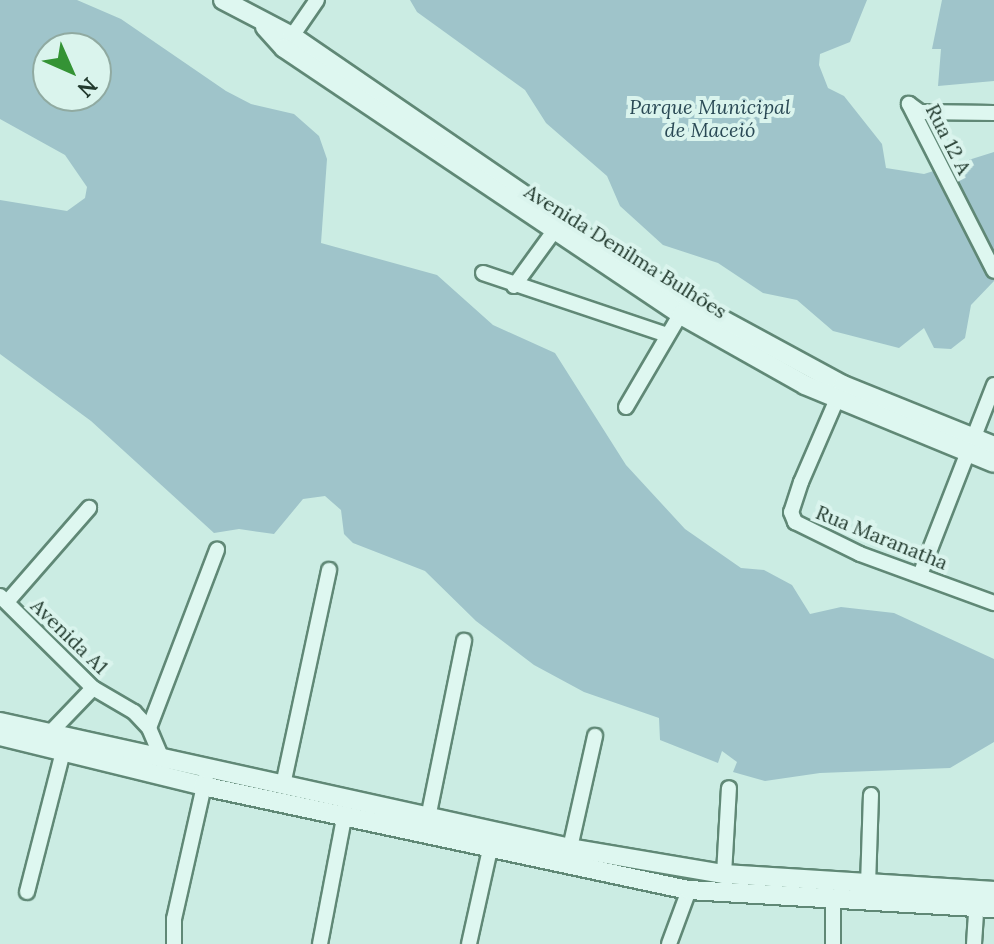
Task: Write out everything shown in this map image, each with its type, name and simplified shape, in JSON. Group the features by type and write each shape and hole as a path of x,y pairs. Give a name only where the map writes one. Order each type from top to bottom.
{"street":[{"path":"288,42 317,0"},
{"name":"Avenida Denilma Bulhões","path":"232,2 558,226 685,308 840,392 971,445 994,463"},
{"name":"Rua 12 A","path":"994,113 920,112 909,104 994,271"},
{"path":"514,286 558,226"},
{"path":"483,273 514,286 667,335"},
{"path":"626,407 685,308"},
{"path":"920,575 994,385"},
{"name":"Rua Maranatha","path":"840,392 801,482 791,512 795,522 994,603"},
{"name":"Avenida Denilma Bulhões","path":"971,445 994,446"},
{"path":"4,599 89,508"},
{"path":"149,728 217,550"},
{"path":"284,780 329,570"},
{"name":"Avenida A1","path":"4,599 93,688 134,712 149,728 166,767"},
{"path":"428,818 464,641"},
{"path":"48,735 93,688"},
{"path":"0,722 345,813 689,890 833,899 986,899"},
{"path":"0,736 63,752 166,767"},
{"path":"570,848 595,736"},
{"path":"27,892 63,752"},
{"path":"206,777 284,780 428,818 570,848 724,874 868,885 986,899"},
{"path":"174,944 174,919 206,777"},
{"path":"724,874 729,788"},
{"path":"868,885 871,795"},
{"path":"320,944 345,813"},
{"path":"469,944 491,845"},
{"path":"669,944 689,890"},
{"path":"833,899 833,944"},
{"path":"974,944 986,899"}],"green space":[{"path":"0,0 77,0 121,19 226,91 251,104 294,114 319,136 327,159 321,243 437,275 493,325 555,353 626,465 685,529 741,568 764,570 792,585 810,614 841,607 894,613 994,659 994,742 950,768 820,773 765,781 733,772 737,762 722,751 718,763 660,740 659,718 584,692 534,665 476,621 425,571 353,543 344,534 341,510 325,496 303,499 274,534 239,529 214,533 91,421 0,354 0,200 67,211 85,198 87,187 65,155 0,119"},
{"name":"Parque Municipal de Maceió","path":"410,0 867,0 850,42 820,54 819,65 828,88 844,96 882,144 886,168 924,174 994,152 994,281 971,305 965,338 951,349 934,348 924,328 899,348 833,331 797,300 763,293 718,263 663,245 620,206 607,176 546,123 525,90 417,12"},
{"path":"942,0 994,0 994,81 938,86 941,49 932,49"}]}
